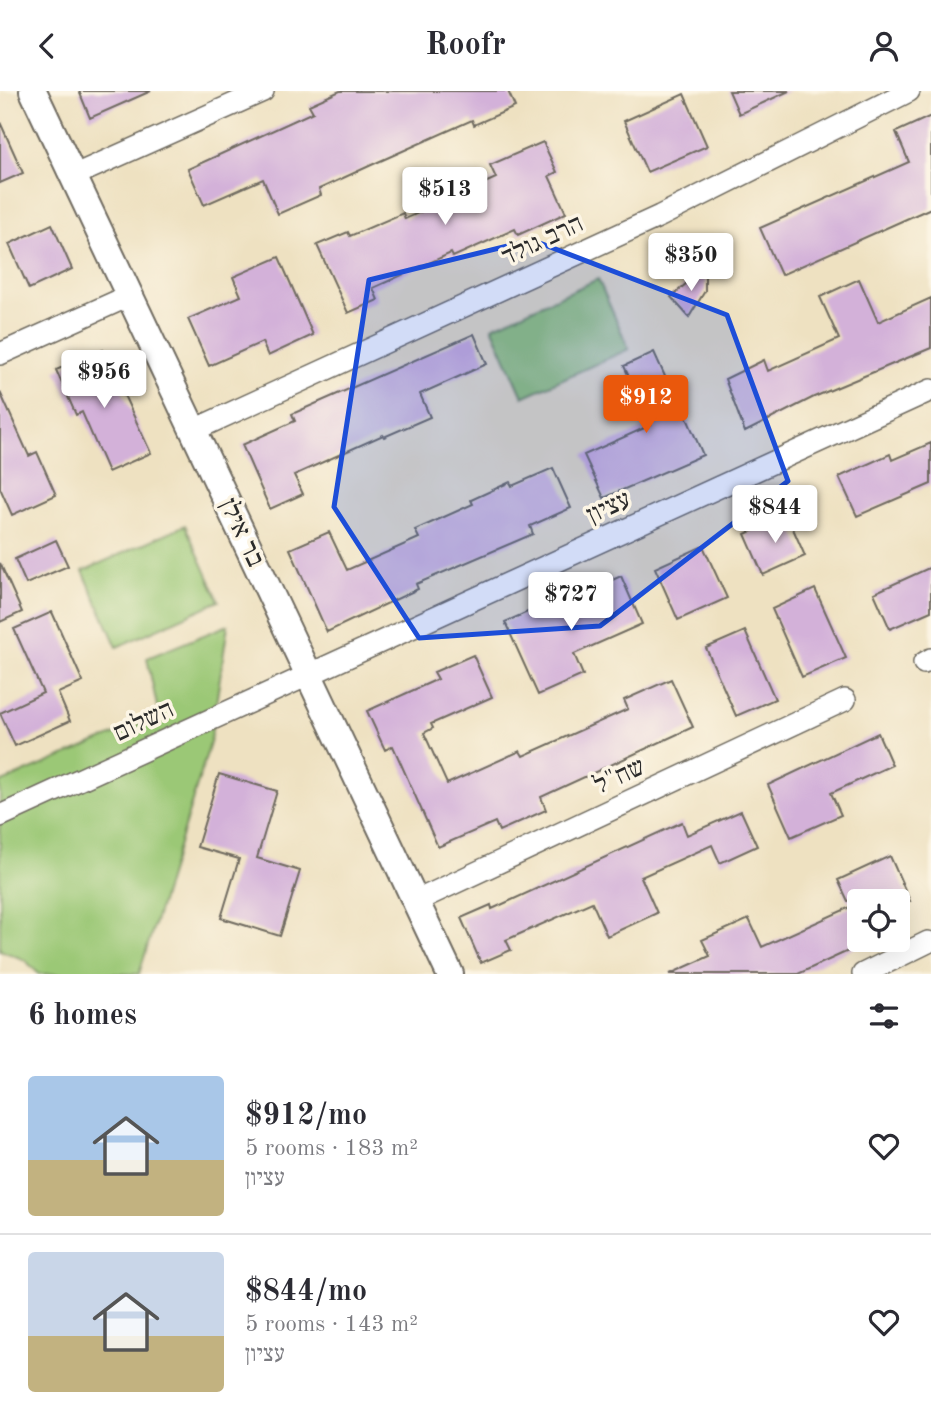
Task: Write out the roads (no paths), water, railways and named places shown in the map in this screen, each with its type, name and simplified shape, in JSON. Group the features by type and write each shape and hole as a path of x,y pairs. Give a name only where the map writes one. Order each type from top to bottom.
{"street":[{"name":"בר אילן","path":"33,91 75,175 450,974"},
{"path":"75,175 263,91"},
{"name":"הרב גולד","path":"194,430 660,216 909,91"},
{"path":"0,354 131,295"},
{"name":"עציון","path":"309,674 931,390"},
{"name":"השלום","path":"0,816 309,674"},
{"name":"שח\"ל","path":"416,901 845,700"},
{"path":"863,974 928,943"}]}
